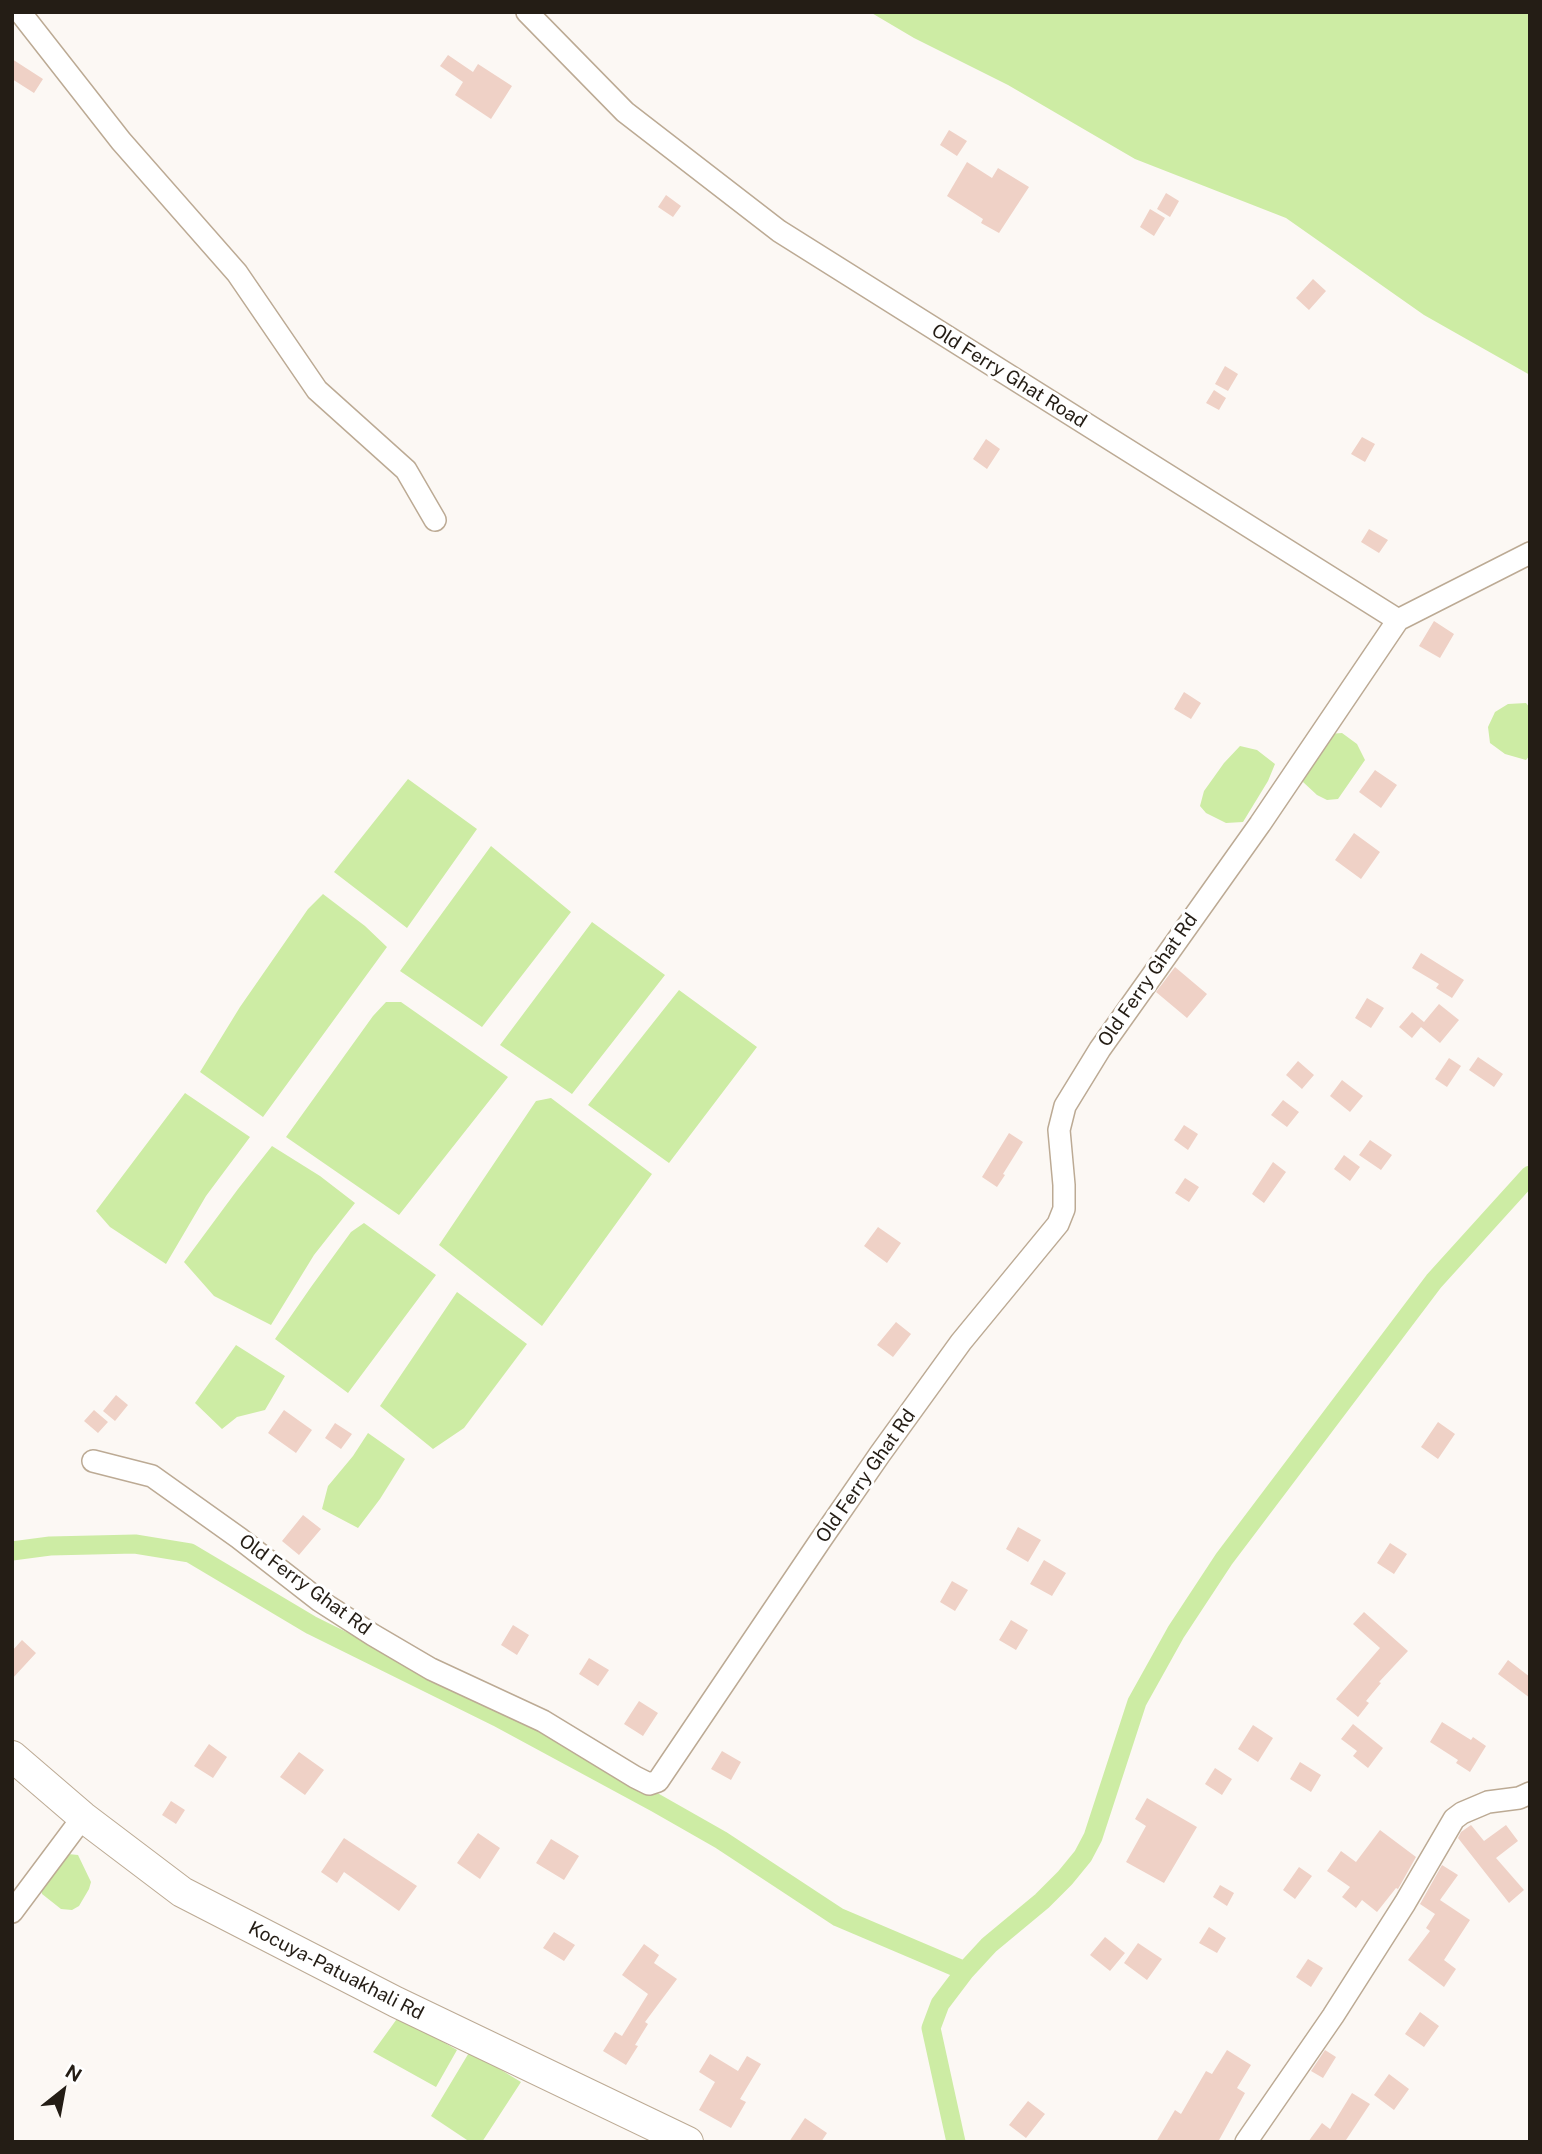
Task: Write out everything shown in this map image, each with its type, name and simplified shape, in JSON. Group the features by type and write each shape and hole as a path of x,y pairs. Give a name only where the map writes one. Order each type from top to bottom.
{"main road":[{"name":"Kocuya-Patuakhali Rd","path":"12,1756 83,1816 181,1892 396,2003 688,2142"}],"street":[{"path":"20,12 121,141 237,274 317,390 406,470 435,520"},
{"name":"Old Ferry Ghat Road","path":"527,12 625,112 779,231 1398,620"},
{"path":"1398,620 1530,553"},
{"name":"Old Ferry Ghat Rd","path":"93,1461 152,1476 239,1538 320,1601 430,1670 543,1721 649,1784 658,1781 820,1541 961,1342 1058,1224 1064,1209 1059,1130 1065,1106 1100,1049 1259,824 1398,620"},
{"path":"1246,2142 1333,2016 1405,1903 1454,1819 1488,1802 1519,1798 1530,1793"},
{"path":"12,1912 83,1816"}],"shaded area":[{"path":"870,12 1530,12 1530,375 1424,315 1286,218 1135,159 1008,85 914,38"},
{"path":"1526,703 1530,708 1530,755 1526,760 1505,754 1490,743 1488,727 1495,712 1508,704"},
{"path":"1342,733 1357,744 1365,760 1338,799 1327,800 1303,782 1304,775 1328,734"},
{"path":"1240,746 1257,750 1275,764 1243,822 1226,823 1206,813 1200,806 1204,791"},
{"path":"408,779 477,829 407,928 334,872"},
{"path":"491,846 571,912 482,1027 400,971"},
{"path":"323,894 365,926 387,947 263,1117 200,1072 240,1007 308,909"},
{"path":"592,922 665,975 572,1094 500,1045"},
{"path":"679,990 757,1047 669,1163 588,1105"},
{"path":"386,1002 401,1002 508,1077 399,1215 286,1137 373,1016"},
{"path":"185,1093 250,1137 206,1196 166,1264 110,1227 96,1211"},
{"path":"551,1098 652,1174 542,1326 439,1245 536,1101"},
{"path":"272,1146 320,1176 355,1203 314,1255 271,1325 214,1296 184,1262"},
{"path":"364,1223 436,1275 348,1393 275,1339 351,1232"},
{"path":"457,1292 527,1344 464,1428 433,1449 380,1406"},
{"path":"236,1345 285,1376 265,1410 237,1417 222,1429 195,1403"},
{"path":"368,1433 405,1459 358,1528 322,1509 328,1486"},
{"path":"68,1854 78,1855 91,1882 79,1906 72,1910 61,1909 42,1894 41,1888"},
{"path":"399,2016 457,2050 436,2087 373,2052"},
{"path":"470,2051 521,2082 482,2142 470,2142 431,2116"}],"building":[{"path":"448,55 473,72 478,64 512,86 491,119 455,95 463,82 440,66"},
{"path":"12,59 43,79 34,93 12,79"},
{"path":"949,130 967,141 957,156 940,145"},
{"path":"967,162 992,178 998,168 1029,187 999,233 981,223 983,219 947,196"},
{"path":"1166,193 1179,201 1170,217 1157,209"},
{"path":"666,195 681,206 673,217 658,207"},
{"path":"1150,209 1165,218 1154,236 1140,227"},
{"path":"1313,279 1326,291 1309,310 1296,298"},
{"path":"1225,366 1238,374 1228,391 1215,384"},
{"path":"1214,390 1226,398 1219,410 1206,403"},
{"path":"1362,437 1375,444 1365,462 1351,454"},
{"path":"986,439 1000,449 987,469 973,459"},
{"path":"1369,529 1388,540 1379,553 1361,542"},
{"path":"1434,621 1454,634 1440,658 1419,646"},
{"path":"1184,692 1201,703 1191,719 1174,709"},
{"path":"1375,770 1397,785 1381,808 1359,792"},
{"path":"1354,833 1380,852 1361,879 1335,860"},
{"path":"1421,953 1464,980 1452,998 1436,988 1439,984 1412,968"},
{"path":"1175,967 1207,994 1187,1018 1156,992"},
{"path":"1367,998 1384,1008 1371,1028 1355,1018"},
{"path":"1439,1004 1459,1020 1440,1043 1421,1027 1412,1038 1399,1027 1412,1012 1424,1022"},
{"path":"1478,1057 1503,1074 1494,1087 1469,1070"},
{"path":"1449,1058 1461,1066 1447,1087 1435,1079"},
{"path":"1298,1061 1314,1075 1302,1089 1286,1075"},
{"path":"1342,1080 1363,1096 1350,1112 1330,1096"},
{"path":"1283,1100 1299,1112 1287,1127 1271,1115"},
{"path":"1184,1125 1198,1134 1188,1150 1174,1140"},
{"path":"1009,1133 1023,1142 997,1187 982,1177"},
{"path":"1370,1140 1392,1155 1381,1170 1359,1155"},
{"path":"1344,1155 1360,1167 1350,1181 1334,1169"},
{"path":"1273,1162 1286,1172 1264,1203 1252,1194"},
{"path":"1185,1178 1199,1187 1189,1202 1175,1193"},
{"path":"878,1227 901,1243 887,1263 864,1246"},
{"path":"896,1322 911,1334 893,1357 877,1345"},
{"path":"116,1395 128,1405 115,1421 103,1411"},
{"path":"94,1410 108,1422 98,1433 84,1421"},
{"path":"284,1410 312,1430 296,1453 268,1433"},
{"path":"1438,1422 1455,1434 1438,1459 1421,1447"},
{"path":"335,1423 352,1434 341,1449 325,1438"},
{"path":"303,1515 321,1529 299,1555 282,1541"},
{"path":"1018,1527 1041,1540 1028,1562 1006,1549"},
{"path":"1390,1543 1407,1554 1394,1574 1377,1563"},
{"path":"1044,1560 1066,1573 1052,1596 1030,1584"},
{"path":"952,1581 968,1590 955,1611 940,1602"},
{"path":"1364,1612 1408,1651 1379,1682 1381,1683 1366,1701 1369,1703 1358,1717 1336,1699 1380,1648 1353,1624"},
{"path":"1011,1620 1028,1630 1016,1650 999,1640"},
{"path":"513,1625 529,1635 517,1655 501,1645"},
{"path":"22,1640 36,1653 12,1679 12,1651"},
{"path":"589,1658 609,1670 598,1686 579,1674"},
{"path":"1508,1660 1530,1677 1530,1698 1498,1674"},
{"path":"639,1701 658,1713 643,1736 624,1724"},
{"path":"1442,1722 1486,1746 1470,1772 1456,1763 1458,1760 1430,1742"},
{"path":"1353,1724 1383,1748 1368,1768 1353,1756 1357,1751 1341,1739"},
{"path":"1253,1725 1273,1738 1258,1762 1238,1749"},
{"path":"209,1744 227,1757 213,1778 194,1766"},
{"path":"722,1751 741,1762 731,1780 711,1769"},
{"path":"299,1752 324,1770 305,1795 280,1777"},
{"path":"1300,1762 1321,1775 1311,1792 1290,1779"},
{"path":"1215,1768 1232,1779 1222,1795 1205,1784"},
{"path":"1147,1798 1197,1827 1164,1883 1126,1862 1146,1826 1135,1819"},
{"path":"171,1801 185,1810 176,1824 162,1815"},
{"path":"1471,1825 1484,1841 1506,1825 1518,1841 1496,1858 1524,1890 1509,1903 1458,1838 1461,1832"},
{"path":"1380,1830 1416,1857 1398,1889 1396,1888 1377,1912 1362,1900 1356,1908 1342,1897 1350,1887 1327,1871 1341,1851 1356,1862"},
{"path":"478,1833 500,1848 480,1879 457,1863"},
{"path":"344,1838 417,1886 399,1911 344,1872 337,1883 321,1872"},
{"path":"551,1839 579,1856 564,1880 536,1863"},
{"path":"1442,1865 1458,1875 1440,1900 1470,1920 1444,1960 1456,1969 1444,1987 1408,1960 1430,1931 1426,1928 1435,1914 1420,1904"},
{"path":"1299,1867 1312,1876 1295,1899 1283,1890"},
{"path":"1220,1885 1234,1893 1227,1906 1213,1897"},
{"path":"1209,1927 1226,1938 1217,1953 1199,1943"},
{"path":"554,1932 575,1945 564,1961 543,1948"},
{"path":"1105,1937 1125,1953 1110,1971 1090,1955"},
{"path":"1138,1943 1162,1959 1147,1980 1124,1963"},
{"path":"644,1944 659,1955 654,1963 677,1979 645,2022 648,2024 626,2065 603,2051 615,2032 622,2036 648,1994 622,1975"},
{"path":"1308,1959 1323,1968 1311,1987 1296,1977"},
{"path":"1420,2012 1439,2026 1424,2047 1405,2034"},
{"path":"1227,2050 1251,2065 1237,2088 1245,2093 1218,2142 1156,2142 1175,2110 1181,2114 1206,2071 1212,2074"},
{"path":"1325,2050 1336,2057 1323,2078 1311,2071"},
{"path":"710,2054 738,2071 747,2056 761,2064 740,2099 746,2102 731,2128 699,2110 715,2082 699,2072"},
{"path":"1389,2074 1409,2089 1394,2110 1374,2095"},
{"path":"1352,2093 1370,2104 1346,2140 1348,2142 1308,2142 1322,2123 1330,2129"},
{"path":"1028,2101 1045,2114 1026,2138 1009,2125"},
{"path":"805,2118 827,2133 821,2142 789,2142"}],"waterway":[{"path":"12,1551 50,1546 135,1544 190,1553 311,1625 497,1717 656,1803 721,1840 838,1917 965,1971 989,1945 1042,1901 1083,1856 1093,1837 1137,1702 1176,1632 1224,1559 1434,1281 1530,1175"},
{"path":"956,2142 931,2028 940,2004 965,1971"}]}
